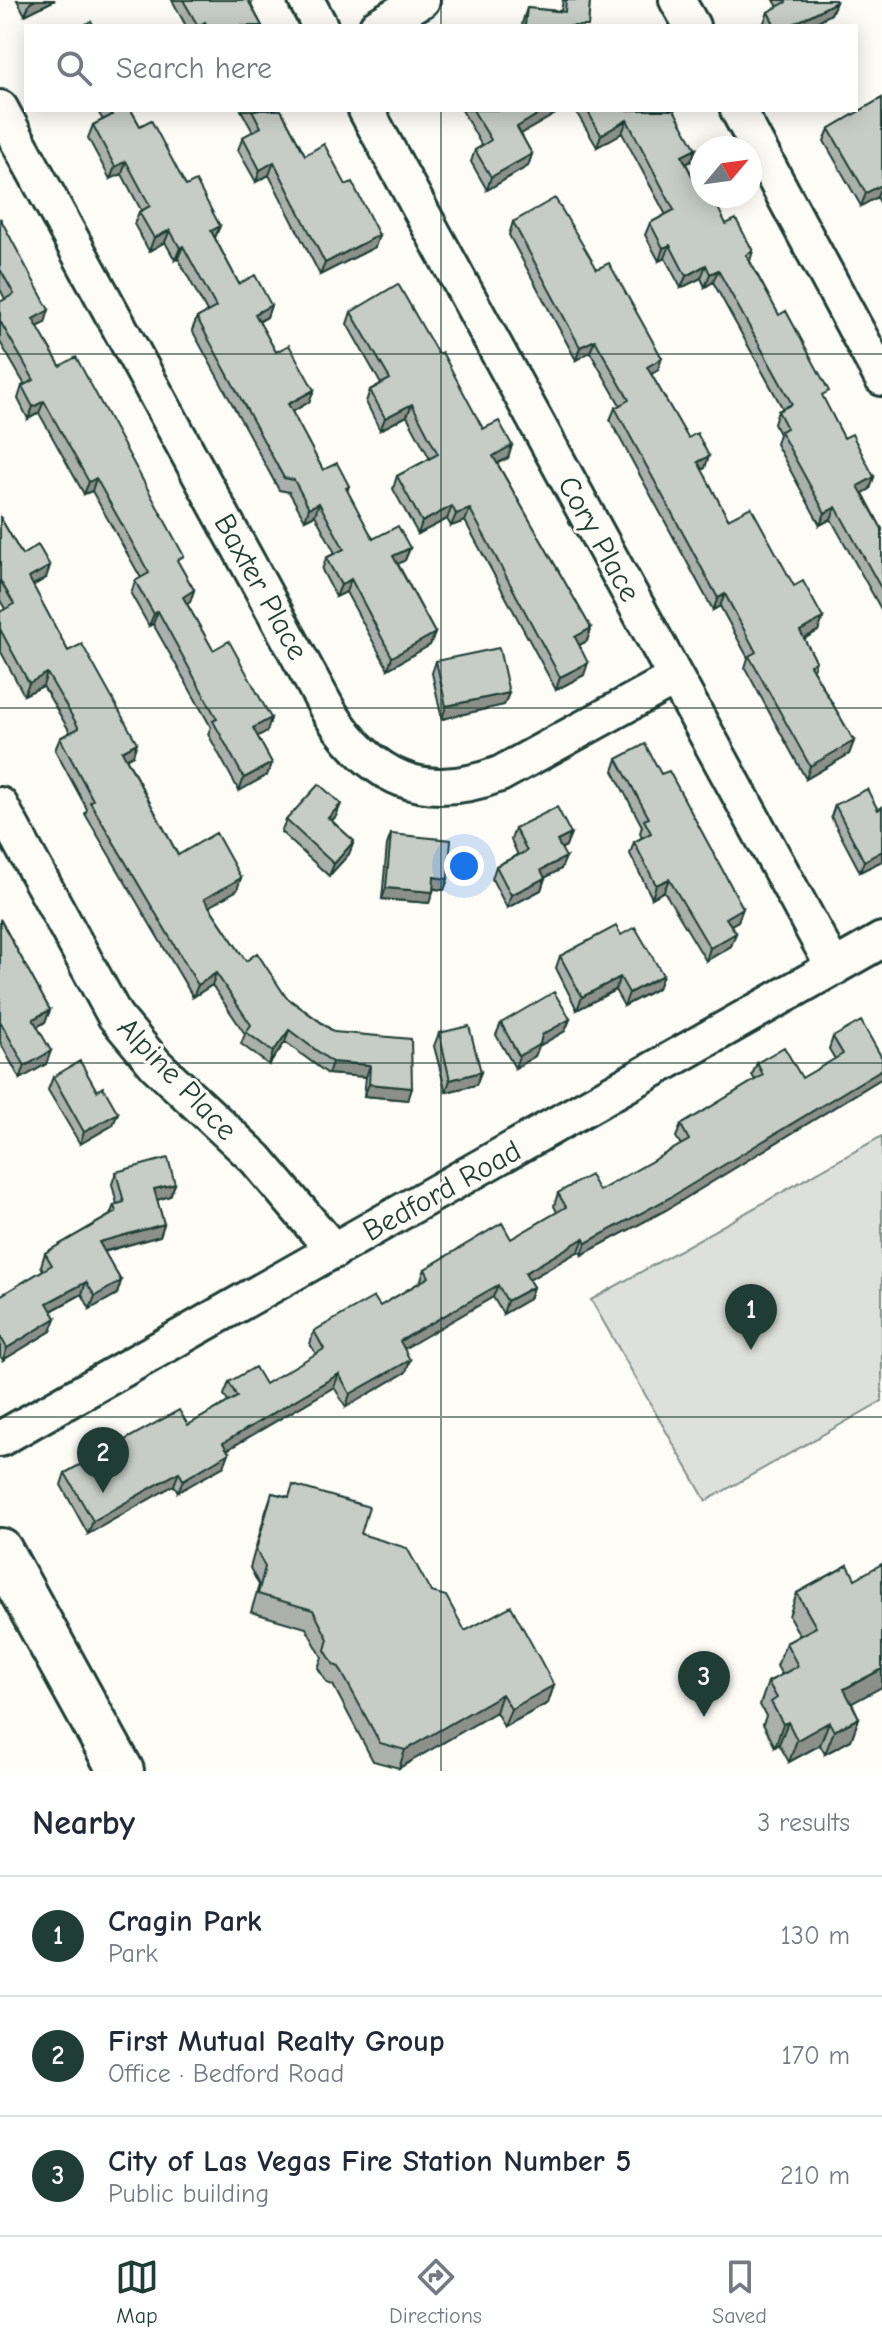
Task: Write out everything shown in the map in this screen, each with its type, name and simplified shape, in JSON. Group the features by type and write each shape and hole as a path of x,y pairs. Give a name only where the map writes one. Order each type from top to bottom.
{"main road":[{"path":"0,1551 121,1771"}],"street":[{"path":"306,0 319,24"},
{"path":"380,24 422,0"},
{"path":"677,0 691,24"},
{"name":"Baxter Place","path":"0,108 329,712 349,742 372,764 424,786 446,788 476,783 500,774 675,678"},
{"name":"Cory Place","path":"367,112 834,968"},
{"path":"739,112 882,378"},
{"name":"Alpine Place","path":"0,805 115,1016 133,1042 256,1159 334,1251"},
{"name":"Bedford Road","path":"0,1439 882,940"}],"shaded area":[{"path":"882,1136 882,1401 706,1501 591,1300"}],"building":[{"path":"183,0 248,0 261,24 205,22 197,24"},
{"path":"566,0 590,0 588,24 525,24 527,8 565,12"},
{"path":"786,2 836,2 794,24 774,24 768,12"},
{"path":"882,98 882,185 866,193 829,129"},
{"path":"110,112 132,112 140,126 151,120 186,186 196,181 220,226 211,231 239,284 255,275 271,305 255,314 276,352 289,345 314,390 288,404 323,470 337,463 349,486 346,488 373,539 398,526 410,548 393,556 435,633 392,657 351,579 341,585 326,558 344,549 319,503 309,508 294,480 284,478 197,318 216,307 183,246 180,248 170,230 154,238 139,212 150,206 126,161 115,167 93,125 112,115"},
{"path":"253,112 282,112 305,155 324,144 346,185 352,182 379,235 325,263 274,162 260,170 243,137 261,127"},
{"path":"474,112 542,112 517,127 532,154 491,177 475,150 491,140"},
{"path":"588,112 675,112 690,138 690,152 682,156 690,172 690,208 718,208 726,224 736,219 753,251 746,255 779,315 786,311 829,391 822,395 844,438 852,434 874,477 858,486 882,529 882,590 836,507 825,513 780,431 787,428 778,411 792,404 718,270 710,274 706,265 686,276 670,245 663,248 650,223 674,210 627,120 601,135"},
{"path":"555,198 597,269 609,263 662,358 647,367 688,438 697,433 709,456 698,462 728,519 751,507 794,586 803,581 823,618 800,631 816,661 810,665 854,741 810,766 749,656 756,652 725,594 718,598 615,408 629,400 595,340 580,347 513,222"},
{"path":"0,218 49,310 33,319 60,366 76,357 184,556 177,560 194,590 183,597 213,650 229,641 271,718 253,728 272,763 244,778 213,721 217,719 158,611 154,614 135,581 149,573 96,478 89,482 44,401 33,407 22,386 34,380 0,321 0,302 14,294 0,269"},
{"path":"398,284 438,354 442,352 483,429 499,421 512,445 493,456 591,628 575,637 588,663 560,677 470,509 456,514 452,506 422,522 397,476 438,454 412,404 385,418 370,390 390,379 351,312"},
{"path":"0,517 22,555 38,545 50,566 29,578 68,651 82,644 137,743 122,751 178,855 216,833 241,878 204,899 246,961 257,953 286,997 334,1032 411,1039 412,1088 369,1084 370,1065 332,1062 289,1030 273,1052 246,1032 251,1025 216,973 198,985 90,802 93,800 60,738 79,728 47,673 29,683 0,629 0,612 14,604 0,580"},
{"path":"499,648 509,693 446,706 436,661"},
{"path":"645,744 661,774 669,771 743,908 726,918 736,933 710,948 669,879 656,885 634,842 651,833 644,820 649,818 617,759"},
{"path":"319,784 341,804 328,818 354,841 334,864 286,820"},
{"path":"867,789 878,810 882,807 882,851 864,861 835,805"},
{"path":"557,807 571,834 557,841 566,857 541,870 545,878 511,895 496,866 527,851 515,828"},
{"path":"391,834 451,840 448,879 434,877 433,892 386,888"},
{"path":"0,919 50,1010 33,1019 51,1051 25,1066 0,1021"},
{"path":"616,926 621,935 635,927 663,975 629,993 620,977 582,997 560,956"},
{"path":"554,992 570,1019 542,1035 540,1044 519,1056 501,1023"},
{"path":"861,1021 882,1058 882,1069 671,1197 586,1243 584,1238 525,1273 533,1287 507,1301 498,1285 400,1341 410,1360 350,1394 339,1374 223,1443 229,1453 183,1480 179,1472 93,1521 65,1473 179,1410 188,1425 237,1397 229,1382 255,1367 265,1384 324,1349 314,1331 374,1297 380,1306 429,1277 425,1269 502,1223 511,1239 566,1207 558,1193 590,1175 599,1191 689,1140 681,1125 763,1075 757,1063 784,1047 802,1078 843,1054 833,1037"},
{"path":"469,1026 481,1072 450,1080 439,1033"},
{"path":"80,1061 97,1091 103,1087 118,1113 84,1132 53,1077"},
{"path":"168,1158 175,1184 154,1189 164,1224 99,1242 121,1281 95,1296 86,1282 47,1303 56,1318 7,1348 0,1336 0,1296 52,1265 45,1253 116,1212 114,1205 124,1202 116,1172"},
{"path":"293,1485 369,1507 361,1534 407,1548 431,1592 446,1596 465,1631 511,1606 554,1685 511,1709 502,1694 405,1750 380,1743 339,1667 334,1665 325,1650 328,1639 313,1610 258,1594 265,1567 256,1550 272,1493 289,1497"},
{"path":"882,1564 882,1669 844,1689 859,1718 834,1731 829,1722 797,1740 788,1722 783,1724 771,1702 777,1698 768,1682 798,1666 786,1643 816,1627 797,1593 848,1565 855,1579"}],"place":[{"name":"Cragin Park","path":"751,1350"},
{"name":"First Mutual Realty Group","path":"103,1493"},
{"name":"City of Las Vegas Fire Station Number 5","path":"704,1717"}]}
